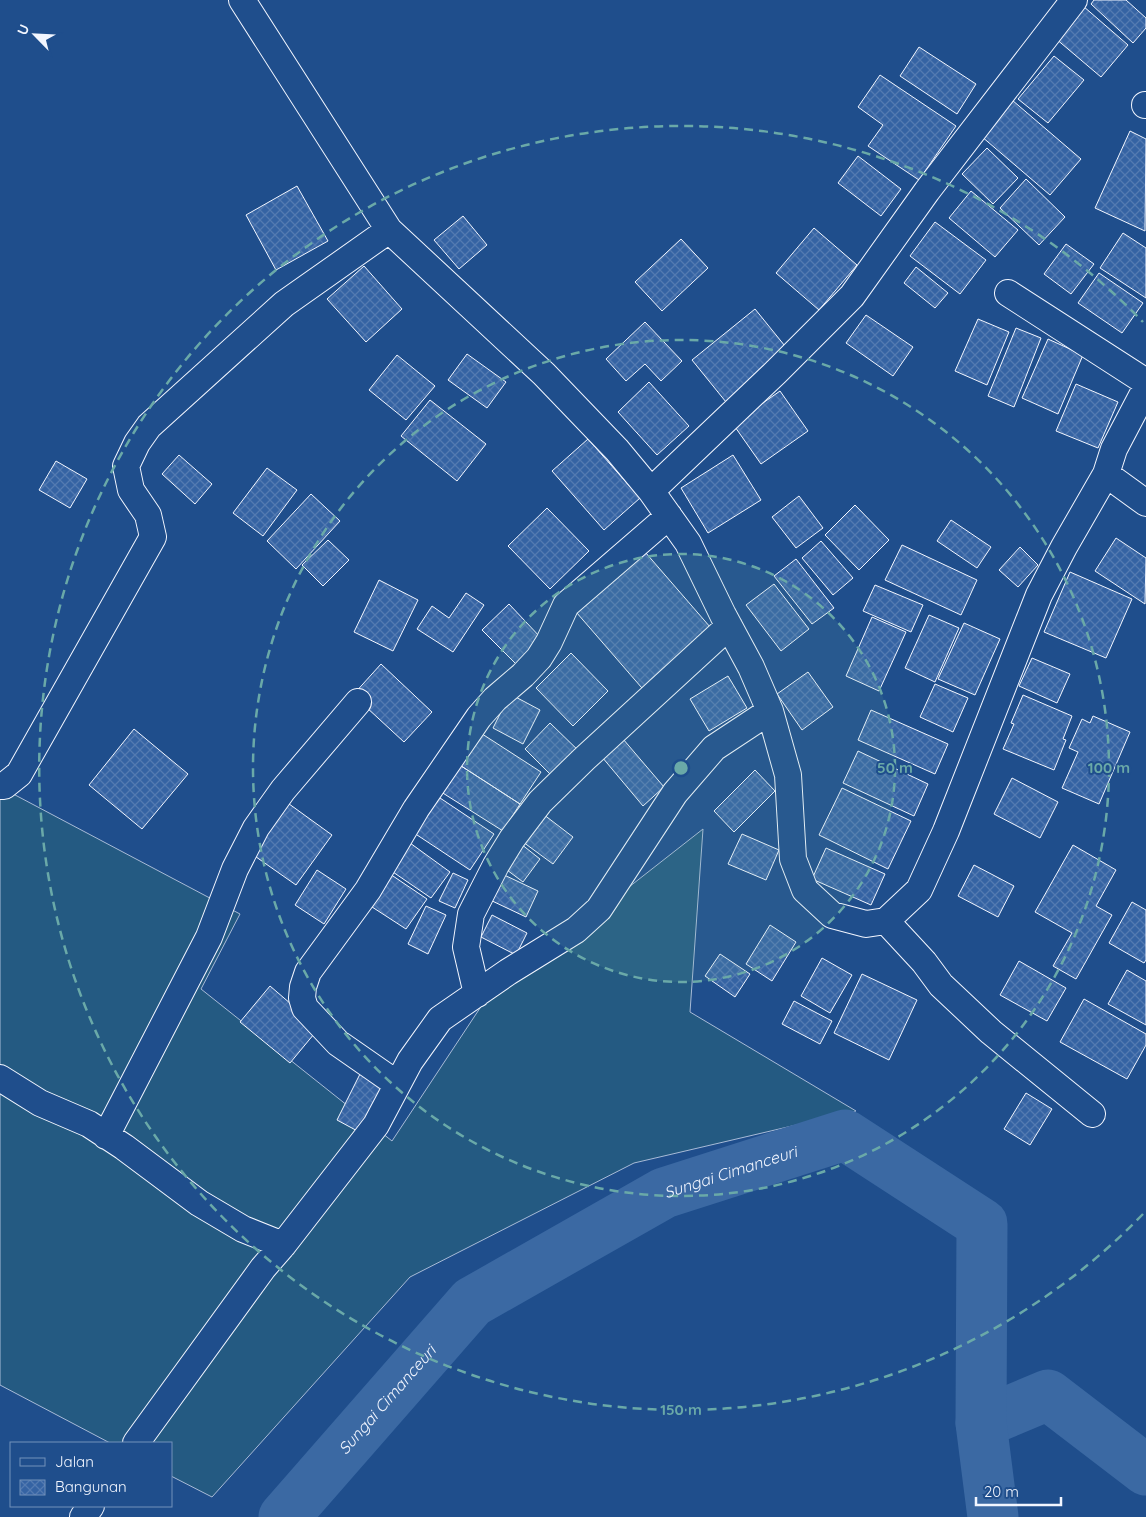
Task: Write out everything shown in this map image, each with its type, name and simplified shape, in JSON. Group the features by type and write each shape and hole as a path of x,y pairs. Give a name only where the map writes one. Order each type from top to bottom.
{"street":[{"path":"242,0 389,230 544,374 617,450 651,491 688,543 751,667 770,711 788,775 793,859 804,890 832,915 866,924 886,921 919,890 946,831 1039,595 1106,474 1114,448 1146,388"},
{"path":"651,491 776,372 852,296 928,191 1074,0"},
{"path":"0,786 4,786 19,774 153,537 148,515 131,490 126,466 136,444 150,426 284,304 389,230"},
{"path":"1008,293 1146,382"},
{"path":"1106,474 1146,503"},
{"path":"397,1084 338,1043 305,1008 302,998 308,972 368,890 416,809 479,717 495,698 523,675 539,658 549,642 566,605 669,516"},
{"path":"477,994 466,947 471,914 496,865 512,839 540,802 584,759 730,626"},
{"path":"106,1136 209,937 235,870 256,828 283,790 358,702"},
{"path":"137,1442 263,1268 376,1125 410,1061 440,1018 508,972 576,930 599,909 675,793 714,748 770,711"},
{"path":"886,921 924,962 941,985 984,1026 1092,1114"},
{"path":"0,1078 40,1103 89,1124 199,1203 244,1229 283,1245"}],"shaded area":[{"path":"0,787 240,914 201,989 392,1141 486,999 703,829 690,1012 856,1111 634,1163 410,1277 212,1497 172,1477 172,1442 108,1442 0,1385"}],"building":[{"path":"1094,0 1126,0 1146,18 1146,28 1133,43 1091,4"},
{"path":"1083,6 1128,45 1101,77 1055,38"},
{"path":"919,47 976,84 957,114 900,76"},
{"path":"1054,56 1084,80 1048,123 1018,99"},
{"path":"880,75 956,126 919,180 868,146 883,125 858,107"},
{"path":"1012,100 1081,159 1050,195 981,136"},
{"path":"1130,131 1146,139 1145,231 1095,208"},
{"path":"987,148 1018,178 993,204 962,174"},
{"path":"858,156 901,189 881,216 838,183"},
{"path":"1026,179 1065,217 1039,245 1000,208"},
{"path":"297,186 328,241 276,270 246,215"},
{"path":"971,191 1018,230 995,257 949,218"},
{"path":"463,216 487,245 459,269 434,240"},
{"path":"935,222 986,260 960,294 910,256"},
{"path":"814,228 857,265 819,310 776,273"},
{"path":"1123,233 1146,248 1146,298 1100,268"},
{"path":"681,239 708,268 662,311 635,282"},
{"path":"1066,244 1094,264 1071,294 1044,274"},
{"path":"364,266 402,309 366,342 327,299"},
{"path":"916,267 948,293 935,308 904,283"},
{"path":"1099,273 1143,303 1122,333 1078,303"},
{"path":"755,309 789,351 726,402 692,360"},
{"path":"866,315 913,347 893,376 846,343"},
{"path":"978,319 1009,332 987,385 955,371"},
{"path":"645,322 682,361 661,381 645,364 626,381 606,359"},
{"path":"1016,328 1041,338 1014,407 988,396"},
{"path":"1048,339 1083,355 1058,414 1022,398"},
{"path":"467,354 506,382 487,408 448,380"},
{"path":"397,355 435,386 406,420 369,390"},
{"path":"649,382 689,426 657,455 618,412"},
{"path":"1076,384 1118,402 1098,448 1056,431"},
{"path":"780,391 808,431 761,464 733,424"},
{"path":"430,400 486,444 457,481 401,436"},
{"path":"588,439 640,498 604,530 552,471"},
{"path":"179,455 212,484 195,504 162,474"},
{"path":"733,455 761,500 708,533 681,488"},
{"path":"56,461 87,479 70,508 39,490"},
{"path":"267,468 297,490 263,536 233,513"},
{"path":"311,494 340,521 296,569 267,541"},
{"path":"799,496 823,528 796,548 772,517"},
{"path":"855,505 889,540 859,570 825,535"},
{"path":"547,508 589,551 550,589 508,546"},
{"path":"951,520 991,547 977,568 937,541"},
{"path":"1116,538 1146,558 1145,604 1095,571"},
{"path":"328,540 349,560 323,586 302,565"},
{"path":"821,541 853,578 833,595 802,558"},
{"path":"639,545 717,635 648,695 570,605"},
{"path":"902,545 977,580 961,615 885,580"},
{"path":"1020,547 1038,565 1018,587 999,570"},
{"path":"796,559 834,608 812,624 774,576"},
{"path":"1070,572 1132,599 1106,658 1044,632"},
{"path":"379,580 418,600 393,651 354,632"},
{"path":"774,584 809,629 781,651 746,605"},
{"path":"875,585 923,605 911,632 863,611"},
{"path":"466,593 484,605 453,652 417,629 432,606 449,618"},
{"path":"509,604 542,639 516,664 482,630"},
{"path":"929,615 959,628 935,682 905,668"},
{"path":"872,617 906,632 879,691 846,676"},
{"path":"964,623 1000,639 975,695 938,679"},
{"path":"571,653 608,691 573,726 536,688"},
{"path":"1032,658 1070,674 1057,703 1019,686"},
{"path":"381,664 432,712 404,742 353,695"},
{"path":"808,672 833,707 802,730 777,694"},
{"path":"728,676 747,708 709,731 690,699"},
{"path":"935,684 968,698 953,732 920,717"},
{"path":"510,694 540,710 523,744 493,728"},
{"path":"1023,695 1072,716 1063,739 1066,740 1054,770 1003,749 1014,724 1011,723"},
{"path":"871,710 948,744 935,774 858,740"},
{"path":"1093,716 1130,732 1099,804 1062,788 1078,752 1069,748 1082,719 1090,723"},
{"path":"550,723 584,756 558,782 525,749"},
{"path":"134,729 188,774 142,829 89,785"},
{"path":"476,730 541,772 520,804 455,762"},
{"path":"623,739 664,787 643,806 602,757"},
{"path":"858,751 928,784 914,816 843,783"},
{"path":"455,762 520,804 503,831 438,790"},
{"path":"755,770 775,791 734,832 714,811"},
{"path":"1012,778 1058,802 1040,838 994,814"},
{"path":"842,788 911,821 888,869 819,835"},
{"path":"431,792 494,834 470,870 408,829"},
{"path":"285,801 332,835 296,885 249,852"},
{"path":"543,814 573,837 553,864 523,842"},
{"path":"742,834 779,850 766,880 728,864"},
{"path":"410,843 450,872 431,898 390,870"},
{"path":"521,844 540,859 523,882 503,867"},
{"path":"1073,845 1116,870 1096,906 1112,915 1076,979 1053,966 1072,933 1035,912"},
{"path":"826,848 885,874 871,905 812,879"},
{"path":"974,865 1014,886 998,917 958,896"},
{"path":"317,870 346,889 324,924 295,905"},
{"path":"453,873 468,880 455,908 439,901"},
{"path":"500,873 538,891 526,917 488,899"},
{"path":"390,874 427,899 406,929 369,905"},
{"path":"1132,902 1146,910 1146,960 1144,963 1109,943"},
{"path":"426,906 446,915 428,954 408,944"},
{"path":"492,915 527,933 516,955 481,937"},
{"path":"770,925 796,942 772,981 746,964"},
{"path":"720,954 750,974 735,997 705,976"},
{"path":"822,958 852,975 830,1013 801,996"},
{"path":"1019,961 1066,988 1047,1021 1000,995"},
{"path":"1127,970 1146,981 1146,1025 1108,1004"},
{"path":"862,974 917,1000 889,1060 834,1033"},
{"path":"270,986 319,1028 290,1063 240,1022"},
{"path":"1084,999 1146,1034 1146,1045 1127,1079 1060,1042"},
{"path":"794,1001 832,1021 820,1044 782,1024"},
{"path":"361,1072 387,1085 363,1134 337,1120"},
{"path":"1026,1093 1052,1109 1030,1145 1004,1129"}],"waterway":[{"name":"Sungai Cimanceuri","path":"284,1517 472,1302 664,1193 845,1135 982,1224 981,1423 993,1517"},
{"path":"981,1423 1048,1395 1146,1470"}]}
